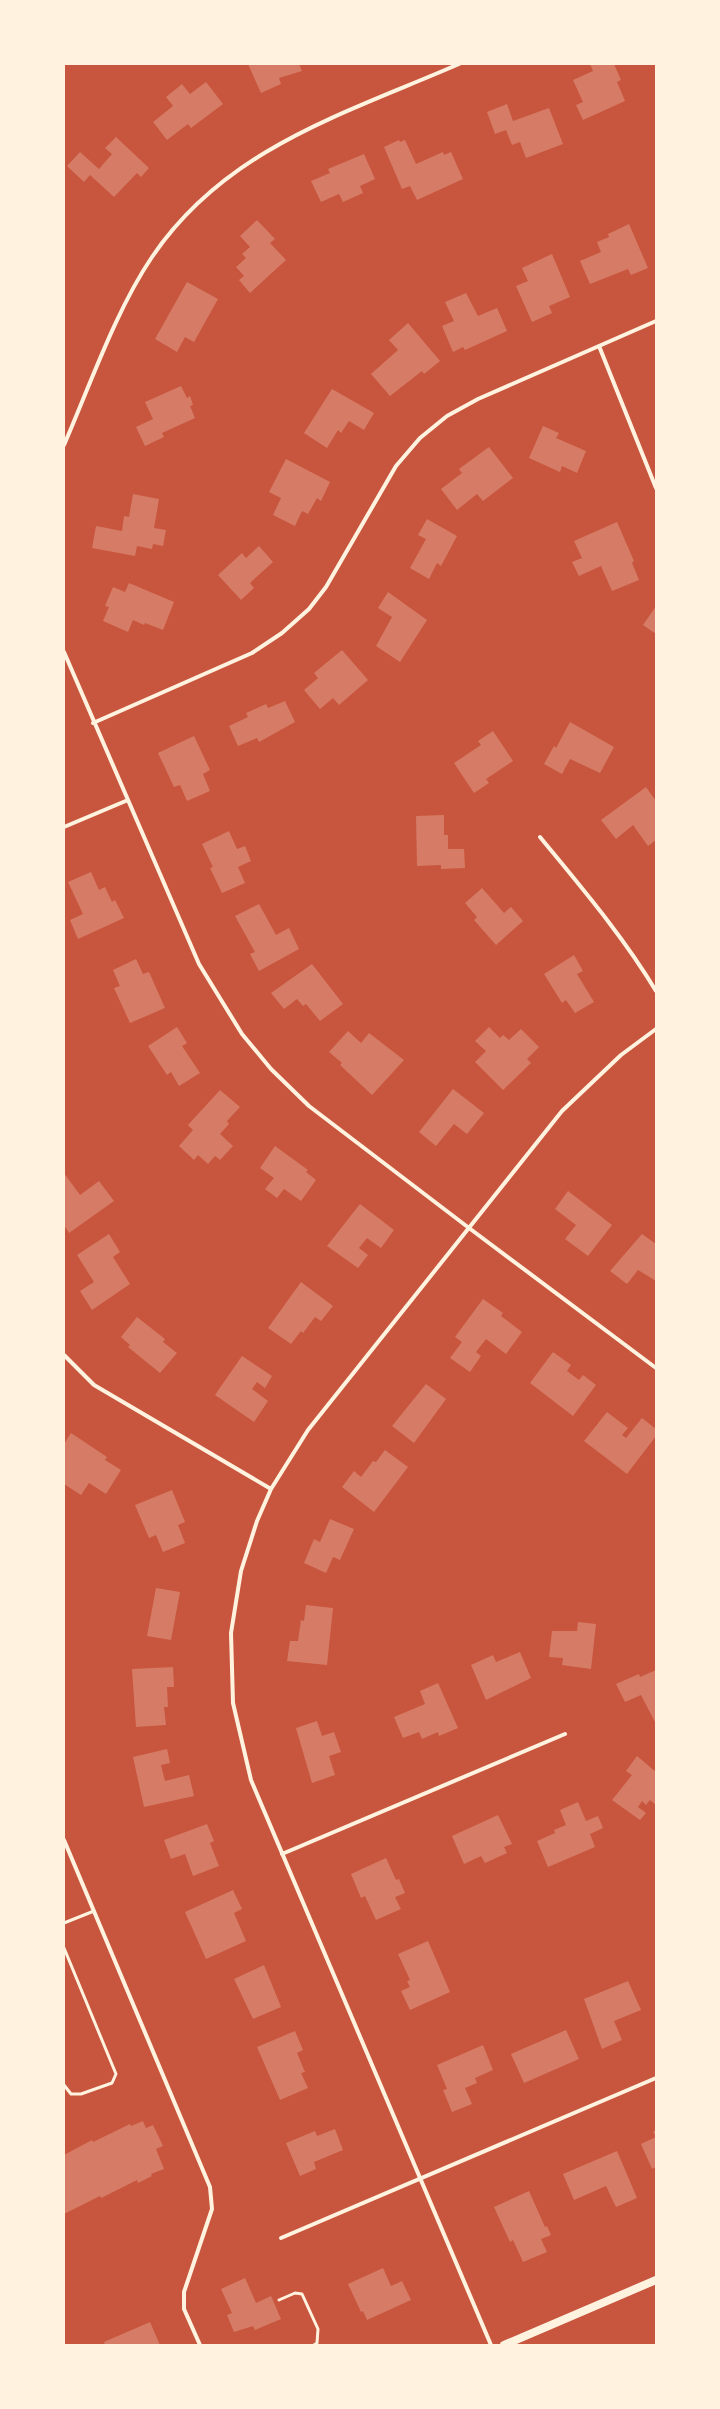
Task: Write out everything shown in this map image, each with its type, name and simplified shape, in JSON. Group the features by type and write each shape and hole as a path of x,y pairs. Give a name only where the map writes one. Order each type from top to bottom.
{"main road":[{"path":"504,2345 656,2280"}],"street":[{"path":"64,445 130,294 168,236 202,198 244,164 273,146 459,64"},
{"path":"93,723 252,653 278,636 309,608 326,587 396,466 426,432 469,403 656,321"},
{"path":"598,346 656,488"},
{"path":"64,652 93,723 199,964 242,1034 271,1068 310,1106 469,1228 656,1368"},
{"path":"64,827 128,800"},
{"path":"540,837 605,916 637,959 656,990"},
{"path":"491,2345 282,1854 245,1763 235,1721 230,1668 231,1632 238,1580 257,1521 271,1489 308,1430 566,1107 621,1055 656,1029"},
{"path":"64,1355 94,1385 271,1489"},
{"path":"282,1854 565,1734"},
{"path":"64,1840 210,2187 212,2210 184,2292 184,2309 200,2345"},
{"path":"282,2238 656,2078"}],"lane":[{"path":"64,1923 94,1911"},
{"path":"64,1948 116,2074 112,2082 81,2094 71,2094 64,2085"},
{"path":"278,2300 295,2293 302,2294 318,2329 317,2343 314,2345"}],"building":[{"path":"248,64 299,64 302,71 279,78 281,84 261,93"},
{"path":"590,64 614,64 621,80 617,82 625,101 583,120 576,105 583,102 573,80 593,71"},
{"path":"206,82 223,104 191,128 188,124 167,140 153,122 173,106 166,97 182,84 190,94"},
{"path":"507,104 513,121 549,108 563,144 526,158 520,142 512,145 506,130 495,134 487,112"},
{"path":"116,137 149,168 141,177 137,173 114,197 90,175 84,182 67,166 80,152 99,169 112,154 105,148"},
{"path":"399,140 400,142 405,140 416,164 443,152 444,155 451,152 463,179 417,200 410,186 402,189 384,147"},
{"path":"364,154 375,179 360,186 363,193 343,202 339,194 321,202 311,181 330,173 328,169"},
{"path":"257,220 275,239 270,243 286,260 250,293 239,280 244,276 236,267 246,258 242,254 250,247 240,236"},
{"path":"629,224 648,268 631,275 628,269 590,284 580,261 601,252 597,242 609,237 608,234"},
{"path":"552,254 570,297 549,306 552,313 532,322 516,286 528,281 522,268"},
{"path":"187,282 218,299 194,342 185,337 177,352 155,339"},
{"path":"466,293 478,316 497,308 507,331 465,350 463,347 453,352 442,326 454,321 445,302"},
{"path":"408,323 440,361 424,374 422,371 390,396 371,374 398,350 389,340"},
{"path":"181,386 187,398 190,396 193,405 190,406 195,418 162,433 164,437 145,446 136,427 153,419 145,402"},
{"path":"332,389 374,413 364,430 349,421 341,433 338,430 327,448 304,433"},
{"path":"543,426 559,433 556,438 586,451 577,473 562,466 560,472 529,458"},
{"path":"489,447 513,478 483,501 477,494 457,510 441,489 462,473 459,469"},
{"path":"286,459 330,482 321,501 317,498 308,514 302,511 295,526 273,515 281,498 269,492"},
{"path":"133,494 159,499 154,528 166,530 163,546 153,544 152,549 137,546 135,556 92,548 96,526 122,531 124,516 129,517"},
{"path":"427,519 457,536 441,566 437,563 429,579 410,568 426,539 418,535"},
{"path":"617,522 634,561 632,563 639,580 612,591 601,566 579,576 572,562 582,558 574,541"},
{"path":"259,546 273,562 250,583 254,588 241,600 218,575 242,553 246,558"},
{"path":"129,583 174,602 163,630 145,623 144,625 133,620 128,632 103,621 109,607 105,606 113,587 125,592"},
{"path":"388,592 427,620 400,662 376,646 392,617 378,608"},
{"path":"656,606 656,634 643,625"},
{"path":"342,650 368,680 339,705 333,698 320,709 304,690 318,678 314,673"},
{"path":"285,701 295,722 259,742 257,738 238,746 229,726 248,717 246,713 266,704 268,708"},
{"path":"570,722 614,747 600,773 570,759 562,774 544,764 554,746 556,748"},
{"path":"493,731 513,761 486,779 489,783 474,793 454,763 481,745 478,741"},
{"path":"194,736 210,770 203,774 210,791 187,801 180,785 174,787 158,753"},
{"path":"646,787 656,801 656,840 648,846 633,825 616,839 601,820"},
{"path":"444,815 444,835 448,835 448,849 464,849 465,868 441,869 441,865 417,866 416,816"},
{"path":"229,831 237,849 245,846 251,861 238,867 245,883 222,893 210,868 213,867 202,844"},
{"path":"91,872 99,890 105,887 112,902 115,900 124,918 78,939 70,920 83,914 68,882"},
{"path":"482,888 504,913 511,907 523,921 496,945 474,920 477,917 465,903"},
{"path":"259,904 276,935 289,928 299,949 259,971 250,954 255,952 235,916"},
{"path":"574,955 583,971 577,974 594,1002 575,1013 566,1000 562,1003 544,974"},
{"path":"136,959 143,974 149,972 165,1008 130,1023 114,988 120,986 113,970"},
{"path":"312,964 343,1004 320,1021 306,1004 303,1006 297,999 284,1009 271,993"},
{"path":"177,1027 187,1043 182,1046 200,1073 179,1086 171,1072 167,1075 148,1046"},
{"path":"489,1027 500,1038 503,1035 509,1040 521,1029 539,1047 527,1059 531,1063 503,1090 475,1062 486,1051 475,1041"},
{"path":"348,1031 361,1043 369,1033 404,1060 372,1095 340,1065 342,1063 329,1052"},
{"path":"453,1089 484,1113 467,1134 454,1124 436,1146 419,1132"},
{"path":"220,1090 240,1107 227,1121 229,1124 220,1134 233,1146 220,1160 215,1156 208,1164 198,1155 194,1160 179,1146 193,1130 188,1125"},
{"path":"275,1146 308,1170 306,1172 316,1180 301,1201 284,1189 277,1198 265,1189 274,1178 260,1168"},
{"path":"64,1173 80,1195 99,1181 114,1201 69,1233 64,1225"},
{"path":"568,1191 612,1225 588,1256 565,1239 576,1225 555,1209"},
{"path":"360,1204 394,1230 381,1248 367,1238 359,1248 368,1255 358,1268 327,1246"},
{"path":"109,1234 120,1252 113,1257 130,1284 92,1310 80,1291 94,1282 77,1255"},
{"path":"642,1234 656,1244 656,1281 638,1270 627,1284 610,1271"},
{"path":"301,1282 333,1306 321,1321 315,1317 303,1333 301,1331 291,1344 268,1328"},
{"path":"483,1299 503,1313 501,1316 522,1332 506,1354 486,1339 476,1352 481,1356 470,1372 450,1358 462,1342 455,1337"},
{"path":"137,1317 165,1339 163,1342 177,1353 160,1373 128,1347 130,1345 121,1337"},
{"path":"553,1352 571,1365 567,1371 579,1380 583,1375 596,1385 573,1416 530,1383"},
{"path":"242,1356 272,1376 265,1388 257,1382 252,1389 268,1401 254,1422 215,1395"},
{"path":"426,1384 446,1399 414,1443 392,1426"},
{"path":"607,1412 628,1428 622,1435 626,1438 642,1418 656,1429 656,1436 627,1474 584,1441"},
{"path":"71,1433 107,1457 105,1460 121,1470 106,1494 89,1483 81,1495 64,1484 64,1444"},
{"path":"385,1450 408,1467 374,1512 342,1487 354,1471 361,1477 373,1461 376,1462"},
{"path":"172,1490 185,1522 178,1525 185,1543 163,1552 156,1535 149,1538 135,1505"},
{"path":"330,1519 354,1529 340,1560 333,1557 326,1573 304,1563 314,1539 320,1542"},
{"path":"156,1588 180,1592 171,1640 147,1636"},
{"path":"306,1605 333,1608 327,1665 287,1661 290,1641 298,1641 301,1620 304,1621"},
{"path":"578,1622 596,1624 591,1669 562,1665 563,1658 549,1657 552,1631 577,1631"},
{"path":"520,1652 531,1678 486,1700 471,1665 493,1655 496,1662"},
{"path":"173,1667 174,1687 167,1687 168,1707 164,1707 166,1725 136,1727 132,1669"},
{"path":"656,1670 656,1724 641,1695 625,1702 616,1684 639,1674 640,1677"},
{"path":"438,1683 458,1728 439,1736 438,1732 422,1739 419,1732 403,1738 394,1717 425,1704 420,1691"},
{"path":"317,1721 322,1736 334,1732 341,1752 329,1756 335,1775 312,1783 296,1728"},
{"path":"167,1749 170,1763 161,1765 165,1781 189,1775 194,1796 144,1807 133,1757"},
{"path":"637,1756 656,1772 656,1805 650,1800 646,1805 642,1801 638,1807 646,1813 640,1820 612,1800 632,1775 626,1771"},
{"path":"578,1802 586,1821 598,1816 603,1828 590,1834 595,1847 548,1867 537,1841 555,1833 554,1830 566,1825 560,1810"},
{"path":"498,1815 512,1844 504,1847 507,1853 485,1863 481,1856 464,1864 452,1836"},
{"path":"207,1824 214,1841 210,1843 219,1866 193,1876 185,1854 171,1859 164,1840"},
{"path":"386,1858 396,1880 399,1879 405,1893 395,1897 401,1909 376,1920 365,1896 361,1898 351,1874"},
{"path":"233,1890 242,1909 234,1913 246,1941 206,1959 185,1912"},
{"path":"428,1941 450,1992 410,2010 401,1991 410,1987 407,1981 410,1980 398,1954"},
{"path":"264,1965 281,2007 253,2019 234,1979"},
{"path":"628,1981 641,2010 614,2021 622,2040 602,2049 584,1999"},
{"path":"566,2030 579,2059 524,2083 511,2054"},
{"path":"295,2031 303,2050 297,2053 305,2072 301,2073 308,2088 280,2100 257,2047"},
{"path":"483,2045 493,2070 475,2078 477,2083 465,2088 472,2104 452,2112 443,2090 447,2089 437,2065"},
{"path":"143,2121 146,2128 153,2125 163,2146 156,2149 164,2169 151,2174 152,2176 138,2183 137,2180 64,2214 64,2155 92,2140 93,2142 130,2124 131,2126"},
{"path":"335,2129 343,2150 314,2162 316,2169 300,2176 286,2143 315,2131 317,2136"},
{"path":"656,2130 656,2137 653,2132"},
{"path":"656,2137 656,2167 652,2169 641,2144"},
{"path":"617,2151 637,2198 616,2207 606,2186 574,2200 563,2174"},
{"path":"529,2191 545,2227 547,2226 551,2235 541,2239 547,2252 523,2262 513,2240 510,2242 494,2207"},
{"path":"383,2268 391,2286 402,2281 411,2300 367,2320 363,2311 361,2312 348,2284"},
{"path":"245,2278 256,2303 271,2296 281,2319 255,2330 253,2326 234,2332 227,2315 232,2313 221,2289"},
{"path":"150,2322 160,2345 105,2345 104,2342"}]}
